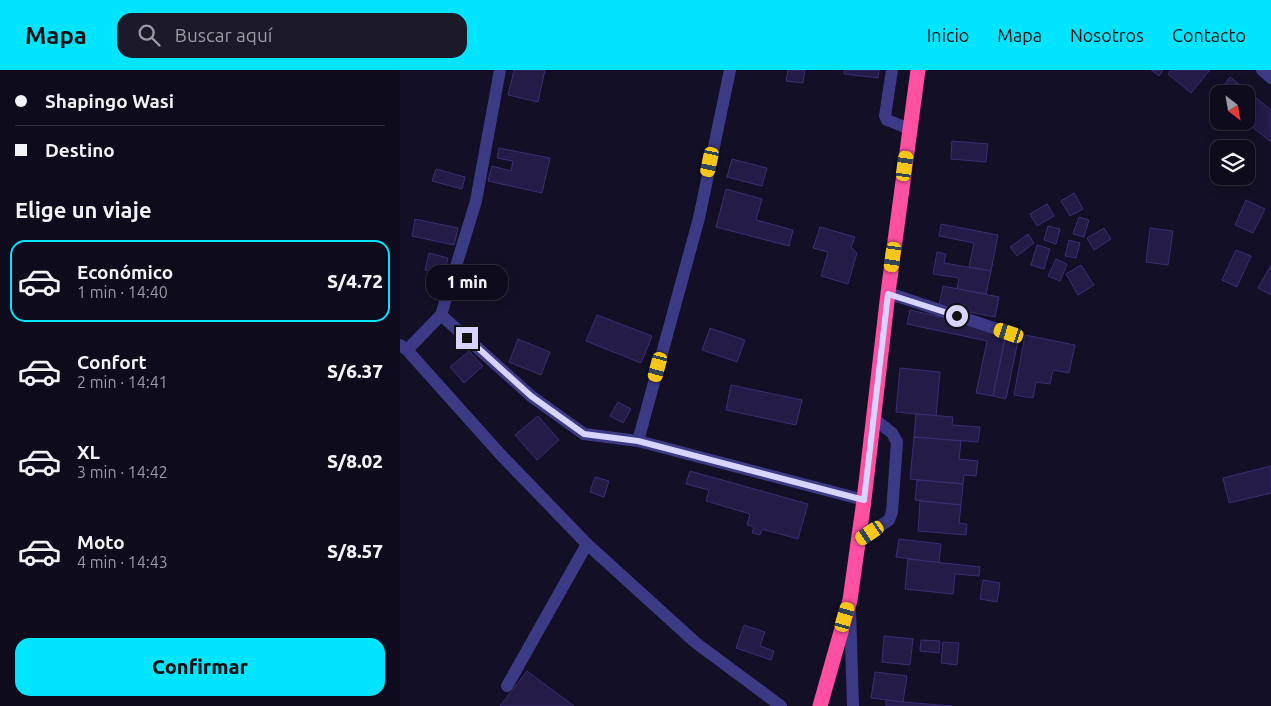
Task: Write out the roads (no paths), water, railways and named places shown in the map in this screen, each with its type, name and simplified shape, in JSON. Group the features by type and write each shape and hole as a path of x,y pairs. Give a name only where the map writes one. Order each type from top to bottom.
{"highway":[{"path":"820,706 850,600 918,70"}],"street":[{"path":"500,70 476,201 442,315 403,347 501,455 587,544 696,643 781,706"},
{"path":"638,441 698,218 730,70"},
{"path":"892,70 885,116 888,120 910,129"},
{"path":"1262,70 1271,78"},
{"path":"888,294 1009,333"},
{"path":"442,315 531,396 584,434 638,441 864,500"},
{"path":"858,541 889,520 892,512 897,442 892,433 873,418"},
{"path":"507,686 587,544"},
{"path":"850,600 853,706"}]}
